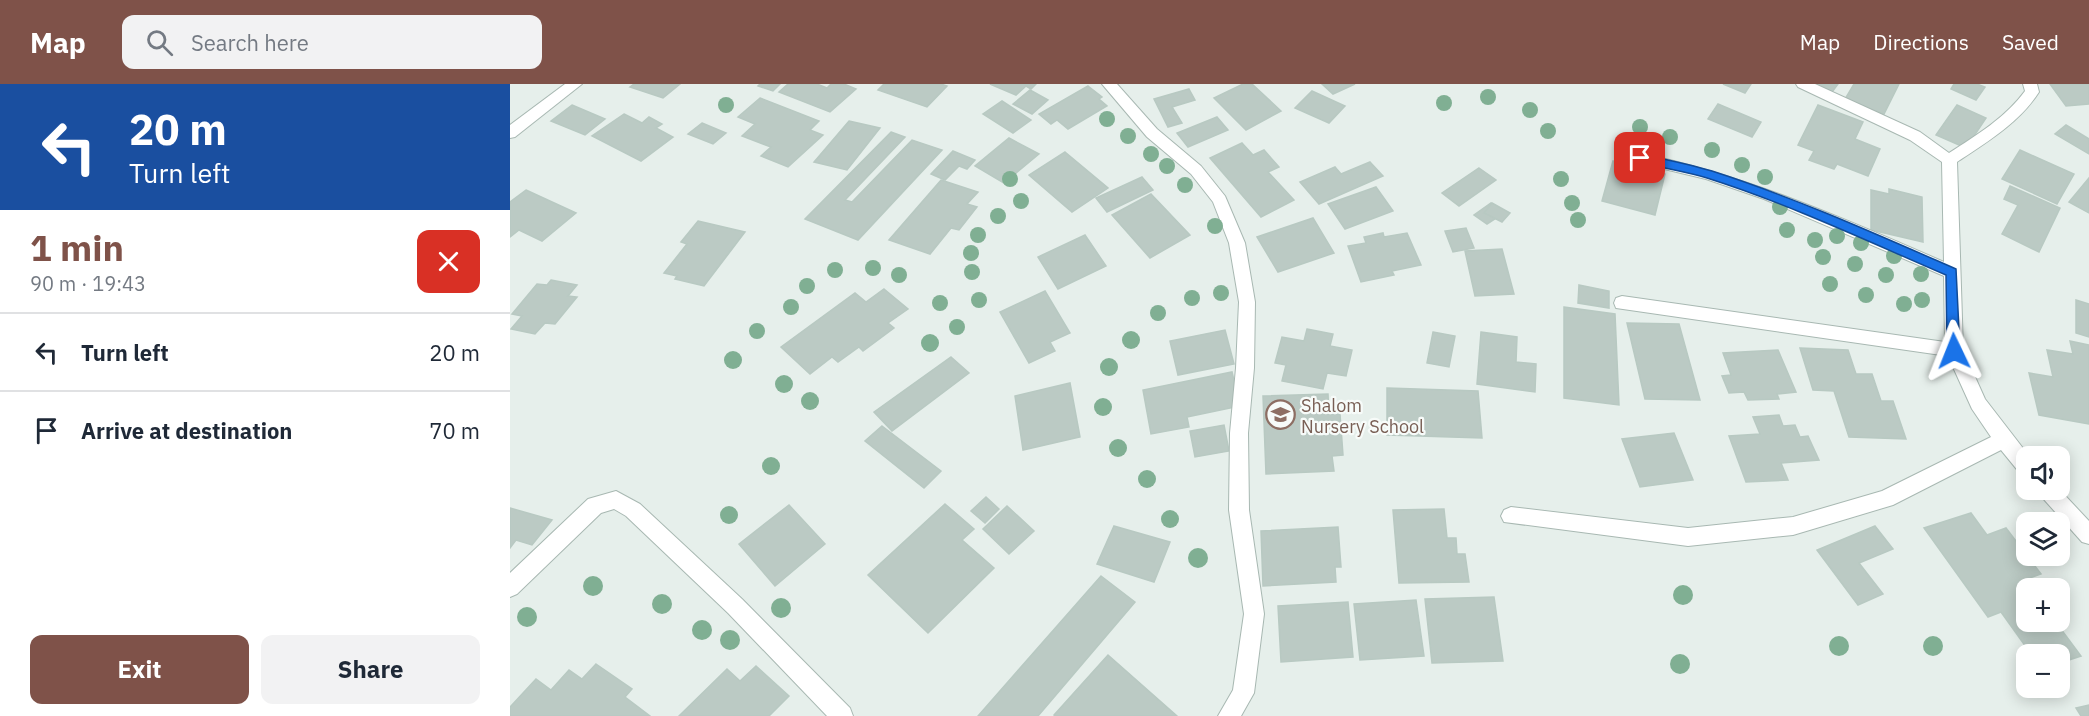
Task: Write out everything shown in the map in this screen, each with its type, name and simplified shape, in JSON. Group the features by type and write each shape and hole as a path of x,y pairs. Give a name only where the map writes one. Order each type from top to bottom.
{"street":[{"path":"510,133 575,84"},
{"path":"1109,84 1152,133 1196,170 1220,200 1237,243 1247,302 1245,368 1239,434 1239,510 1254,614 1243,693 1229,716"},
{"path":"1803,84 1915,135 1949,160"},
{"path":"1949,160 1999,126 2022,107 2032,92 2030,84"},
{"path":"1640,158 1708,174 1747,188 1838,222 1952,273"},
{"path":"1949,160 1954,351 1978,404 2016,454"},
{"path":"1622,303 1954,351"},
{"path":"1511,516 1688,537 1793,526 1886,499 2004,440"},
{"path":"510,587 596,506 616,500 633,510 719,590 842,716"},
{"path":"2057,500 2089,535"}],"building":[{"path":"634,84 680,84 663,98 630,87"},
{"path":"760,84 780,84 773,91 758,86"},
{"path":"788,84 817,84 827,88 831,84 844,84 856,89 830,112 779,92"},
{"path":"884,84 941,84 947,86 927,107 878,90"},
{"path":"990,84 1036,84 1031,89 1026,86 1016,95"},
{"path":"1243,84 1252,84 1281,111 1246,130 1214,98"},
{"path":"1322,84 1355,84 1333,94"},
{"path":"1723,84 1751,84 1745,93"},
{"path":"1812,84 1838,84 1832,92"},
{"path":"1854,84 1899,84 1884,114 1845,99"},
{"path":"1954,84 1977,84 1985,87 1976,100 1951,89"},
{"path":"2050,84 2089,84 2089,104 2066,106"},
{"path":"1088,86 1102,97 1099,99 1107,106 1068,129 1057,120 1051,124 1039,114"},
{"path":"1189,89 1195,100 1172,107 1182,123 1168,127 1154,99"},
{"path":"1030,90 1048,100 1032,114 1013,104"},
{"path":"1312,91 1345,106 1329,123 1295,108"},
{"path":"760,98 819,121 810,130 823,135 788,167 761,156 771,147 742,136 755,124 738,117"},
{"path":"1002,101 1031,120 1013,133 983,114"},
{"path":"1718,104 1761,122 1752,137 1708,119"},
{"path":"572,105 605,119 585,135 551,121"},
{"path":"1818,105 1863,122 1855,139 1880,149 1868,176 1837,164 1834,169 1809,160 1814,151 1798,145"},
{"path":"1957,105 1986,118 1966,148 1936,135"},
{"path":"624,114 642,123 649,117 662,124 656,128 673,137 641,161 592,136"},
{"path":"1217,117 1228,130 1188,147 1177,133"},
{"path":"849,121 880,128 847,170 814,162"},
{"path":"702,123 726,133 713,144 688,134"},
{"path":"2066,125 2089,139 2089,154 2055,134"},
{"path":"891,132 905,137 845,200 852,202 912,140 942,150 858,240 805,219"},
{"path":"1009,138 1039,154 1004,183 975,166"},
{"path":"1242,143 1253,155 1264,150 1279,167 1268,172 1294,200 1261,217 1210,158"},
{"path":"2020,150 2074,174 2057,204 2002,179"},
{"path":"953,151 975,160 967,169 959,166 945,180 931,174"},
{"path":"1065,152 1108,188 1072,212 1029,175"},
{"path":"1613,161 1665,174 1655,215 1602,201"},
{"path":"1370,162 1383,176 1319,204 1300,182 1335,167 1341,174"},
{"path":"1479,168 1496,180 1459,206 1442,193"},
{"path":"1142,177 1153,190 1107,212 1096,198"},
{"path":"2089,178 2089,213 2069,202"},
{"path":"941,180 978,192 967,204 977,207 959,230 951,228 930,254 889,240"},
{"path":"2010,186 2060,208 2039,252 2002,234 2018,205 2004,199"},
{"path":"1376,187 1393,211 1345,229 1328,204"},
{"path":"1889,189 1922,197 1923,242 1871,230 1871,190 1889,194"},
{"path":"526,190 576,213 542,241 519,230 510,237 510,202"},
{"path":"1151,194 1190,235 1150,258 1112,215"},
{"path":"1491,203 1504,213 1487,224 1474,215"},
{"path":"1492,203 1510,213 1502,222 1484,213"},
{"path":"1313,218 1334,253 1278,272 1257,237"},
{"path":"698,221 745,232 704,286 675,279 677,276 664,273 687,244 681,242"},
{"path":"1466,228 1474,248 1453,252 1445,231"},
{"path":"1383,233 1384,237 1407,233 1421,265 1392,271 1394,275 1361,282 1348,246 1366,243 1364,237"},
{"path":"1085,235 1106,266 1058,289 1038,257"},
{"path":"1502,249 1514,294 1475,296 1465,251"},
{"path":"551,280 577,285 568,296 577,297 555,324 545,323 535,334 511,329 522,316 512,314 537,284 547,285"},
{"path":"1579,285 1609,291 1609,308 1578,303"},
{"path":"884,289 908,309 888,323 894,328 863,351 859,347 838,362 832,357 810,374 781,347 855,293 866,302"},
{"path":"1045,291 1070,333 1050,342 1055,351 1029,363 1000,312"},
{"path":"2076,300 2089,304 2089,337 2076,333"},
{"path":"1564,307 1615,314 1619,405 1564,398"},
{"path":"1627,323 1679,324 1700,400 1645,399"},
{"path":"1307,329 1333,334 1330,346 1352,350 1346,376 1327,373 1323,389 1282,381 1286,365 1275,363 1282,337 1304,341"},
{"path":"1225,330 1234,364 1178,375 1170,341"},
{"path":"1433,332 1455,336 1449,367 1427,363"},
{"path":"1481,332 1517,337 1516,362 1536,364 1535,392 1477,384"},
{"path":"2070,341 2089,345 2089,424 2039,415 2029,373 2053,377 2047,350 2073,354"},
{"path":"1800,348 1848,350 1856,374 1872,374 1881,401 1893,401 1906,439 1849,437 1834,391 1813,390"},
{"path":"1778,350 1796,392 1777,394 1779,399 1748,400 1744,392 1729,393 1722,376 1731,375 1723,353"},
{"path":"951,357 969,373 892,431 874,412"},
{"path":"1232,372 1240,406 1187,417 1189,427 1151,434 1143,390"},
{"path":"1070,383 1080,437 1023,450 1015,396"},
{"path":"1387,388 1478,391 1482,438 1387,435"},
{"path":"1328,394 1329,414 1340,414 1343,455 1332,456 1334,471 1266,474 1263,396"},
{"path":"1779,415 1783,426 1795,425 1800,437 1808,436 1819,460 1781,463 1788,480 1746,482 1729,436 1760,434 1753,417"},
{"path":"1224,425 1229,451 1195,457 1190,431"},
{"path":"882,426 941,471 924,488 865,441"},
{"path":"1674,433 1693,480 1640,487 1622,439"},
{"path":"986,497 999,509 985,523 971,511"},
{"path":"945,504 974,529 962,540 994,568 928,633 868,575"},
{"path":"789,505 825,544 775,586 739,544"},
{"path":"1007,506 1034,531 1009,554 983,529"},
{"path":"510,508 552,520 532,545 516,540 510,548"},
{"path":"1444,509 1447,538 1456,538 1457,554 1465,554 1469,582 1399,583 1393,510"},
{"path":"1971,513 1987,535 2006,528 2016,541 2016,566 2035,566 2041,574 2030,578 2016,578 2016,632 2063,632 2081,656 2070,660 2070,644 2024,644 2001,612 1988,617 1924,528"},
{"path":"1114,526 1170,542 1154,582 1097,564"},
{"path":"1875,526 1893,549 1859,563 1883,594 1858,605 1817,550"},
{"path":"1338,527 1341,567 1335,567 1336,582 1263,586 1261,531"},
{"path":"1101,576 1135,602 1038,716 978,716"},
{"path":"1494,597 1503,661 1432,663 1425,599"},
{"path":"1416,600 1424,656 1360,660 1354,604"},
{"path":"1348,602 1353,657 1281,662 1278,606"},
{"path":"1108,655 1177,716 1054,715"},
{"path":"596,664 632,689 625,697 650,716 510,716 510,707 536,679 551,690 569,670 582,679"},
{"path":"756,666 789,696 769,716 679,716 727,669 740,681"},
{"path":"2089,705 2089,716 2081,716 2076,708"}],"place":[{"name":"Shalom Nursery School","path":"1280,415"}],"route":[{"path":"1640,158 1708,174 1747,188 1838,222 1952,273 1954,351"}]}
